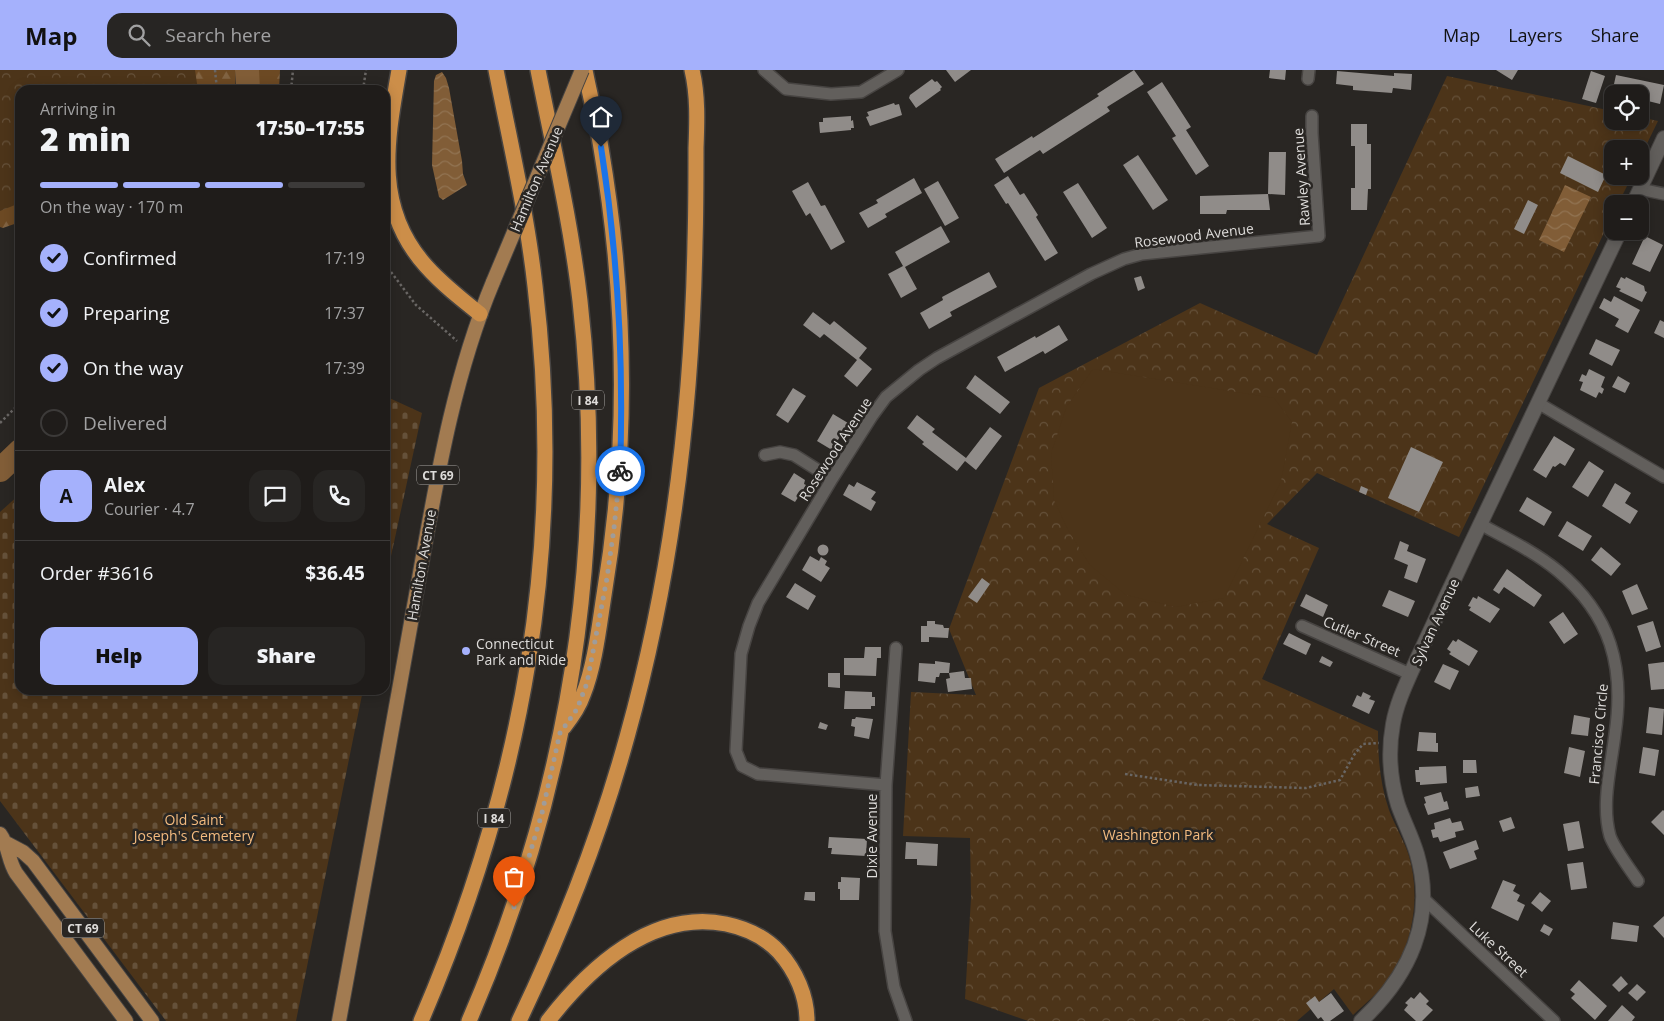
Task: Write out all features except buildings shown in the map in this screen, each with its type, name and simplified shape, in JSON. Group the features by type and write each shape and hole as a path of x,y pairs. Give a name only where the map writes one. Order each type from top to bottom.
{"highway":[{"path":"390,127 399,70"},
{"name":"I 84","path":"421,1021 466,908 492,827 525,685 532,646 541,562 545,441 538,312 526,224 496,70"},
{"name":"I 84","path":"469,1021 500,944 527,868 542,813 575,654 586,554 589,477 588,406 584,342 576,268 538,70"},
{"path":"560,733 573,716 583,695 594,652 614,528 621,439 621,352 617,269 601,147 584,70"},
{"path":"519,1021 558,936 604,814 635,706 659,601 672,526 682,447 693,308 697,110 692,70"},
{"path":"390,195 405,237 424,264 441,282 480,314"},
{"path":"548,1021 581,982 603,962 624,947 665,928 703,922 722,923 740,928 758,936 773,946 787,963 799,984 806,1004 807,1021"}],"main road":[{"name":"Hamilton Avenue","path":"339,1021 433,499 450,420 480,314 584,70"},
{"name":"CT 69","path":"3,838 10,862 16,873 126,1021"},
{"name":"CT 69","path":"3,838 33,861 152,1021"}],"street":[{"path":"764,70 786,89 831,94 861,92 898,70"},
{"name":"Rawley Avenue","path":"1312,116 1319,236"},
{"path":"1637,195 1664,138"},
{"path":"1640,189 1664,194"},
{"name":"Rosewood Avenue","path":"886,785 758,774 742,766 736,751 741,654 758,603 832,479 886,398 919,370 1090,274 1124,259 1142,254 1319,236"},
{"name":"Sylvan Avenue","path":"1360,1021 1386,994 1404,968 1419,933 1423,898 1422,881 1417,855 1394,789 1391,768 1391,742 1397,707 1410,674 1480,524 1616,240"},
{"path":"1538,403 1664,477"},
{"path":"765,455 780,452 794,455 832,479"},
{"name":"Francisco Circle","path":"1480,524 1521,546 1556,570 1579,591 1599,618 1613,650 1618,683 1616,728 1606,815 1611,838 1638,881"},
{"name":"Cutler Street","path":"1302,626 1410,674"},
{"name":"Dixie Avenue","path":"896,648 886,785 885,932 894,987 906,1021"},
{"name":"Luke Street","path":"1423,898 1554,1021"}],"path":[{"path":"215,70 216,85"},
{"path":"292,85 293,70"},
{"path":"364,85 366,70"},
{"path":"390,272 398,284 421,310 469,350"},
{"path":"0,423 15,408"},
{"path":"1125,774 1198,785 1306,788 1340,780 1354,755 1363,744 1391,742"}],"shaded area":[{"path":"0,851 131,1021 0,1021"}],"green space":[{"path":"0,70 235,70 235,85 15,85 15,224 3,228 0,227"},
{"path":"0,70 195,70 197,85 15,85 15,205 0,211"},
{"path":"259,70 280,70 279,85 259,85"},
{"name":"Washington Park","path":"1447,76 1604,109 1604,130 1649,130 1649,119 1658,121 1649,140 1604,140 1604,185 1628,185 1622,195 1604,195 1604,233 1459,537 1317,473 1267,524 1319,548 1262,679 1378,731 1379,761 1383,790 1389,810 1409,856 1414,888 1414,904 1409,936 1404,952 1388,980 1353,1015 1334,989 1297,1021 1028,1021 965,999 971,898 970,838 903,836 911,692 976,695 949,629 1039,388 1200,303 1317,355"},
{"path":"1093,369 1274,398 1292,422 1281,481 1224,598 1176,607 1126,595 1090,565 1068,530 1054,500 1051,453 1067,406"},
{"path":"390,398 422,413 390,561"},
{"name":"Old Saint Joseph's Cemetery","path":"15,498 15,695 362,695 296,1021 166,1021 0,801 0,512"}],"water":[{"path":"442,72 449,88 463,174 467,185 443,200 439,197 432,165 434,81 436,75"},
{"path":"1565,185 1591,197 1564,252 1539,240"}],"waterway":[{"path":"247,70 248,85"},
{"path":"0,470 15,456"}],"way so far":[{"path":"514,907 534,844 560,733 577,709 587,683 607,578 620,471"}],"place":[{"name":"Connecticut Park and Ride","path":"466,651"}],"route":[{"path":"601,147 612,222 620,314 620,471"}]}
